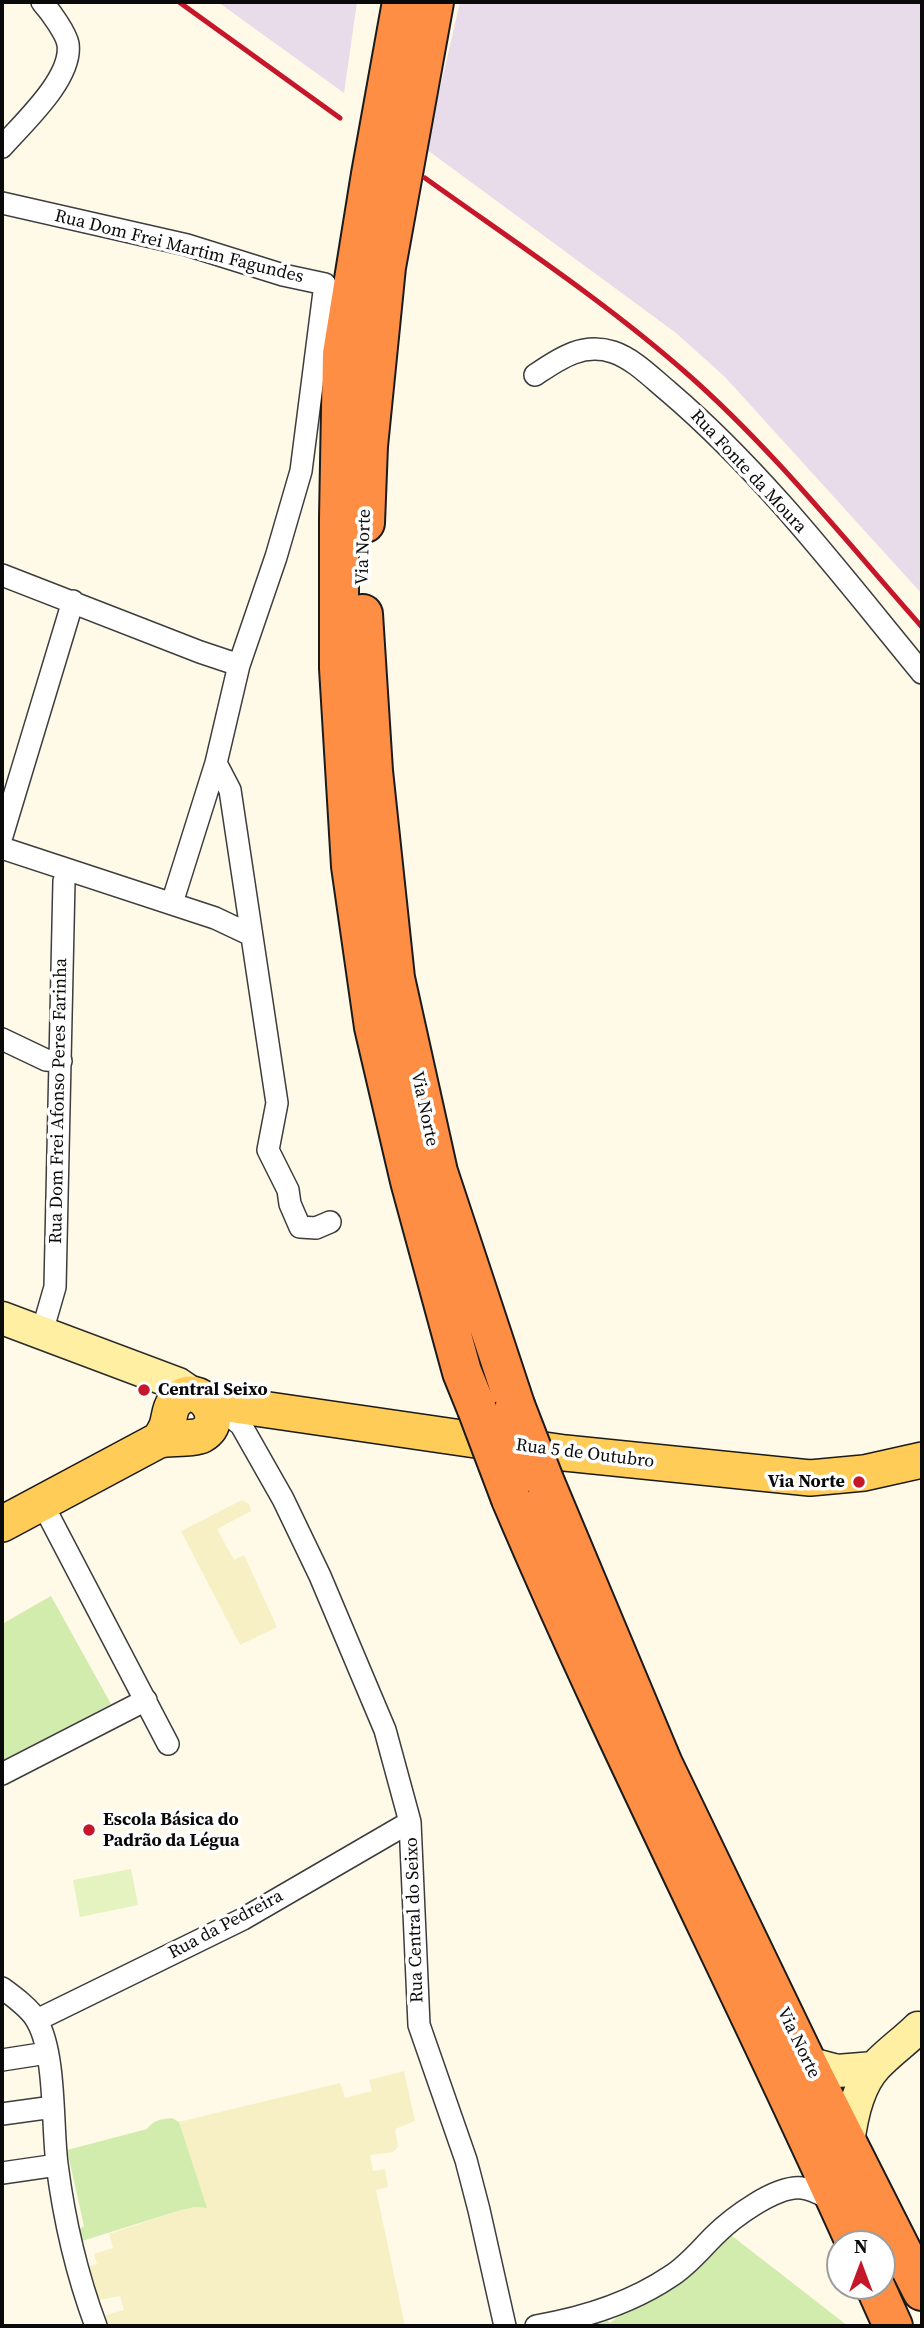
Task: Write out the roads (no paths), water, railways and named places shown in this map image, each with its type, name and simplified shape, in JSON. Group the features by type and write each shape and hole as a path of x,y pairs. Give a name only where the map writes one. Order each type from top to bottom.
{"highway":[{"name":"Via Norte","path":"402,2 342,354 339,668 351,866 374,1027 413,1194 462,1372 511,1499 556,1606 692,1897 786,2089 832,2200 848,2230"},
{"name":"Via Norte","path":"434,2 386,267 368,446 362,601 373,771 395,978 438,1172 515,1405 544,1480 663,1764 807,2063 922,2291"},
{"path":"881,2300 893,2326"}],"main road":[{"name":"Rua 5 de Outubro","path":"194,1412 810,1478 864,1473 922,1460"},
{"path":"2,1524 194,1412"}],"street":[{"path":"2,147 47,96 67,64 68,42 42,2"},
{"name":"Rua Dom Frei Martim Fagundes","path":"2,203 187,246 283,275 325,284 300,471 276,557 239,665 216,764 173,903"},
{"name":"Rua Fonte da Moura","path":"535,375 565,355 583,349 615,352 640,367 705,422 773,494 922,673"},
{"path":"2,575 239,665"},
{"path":"2,836 73,601"},
{"path":"216,764 230,790 277,1102 268,1150 288,1190 290,1204 300,1227 316,1228 330,1222"},
{"path":"2,848 173,903 251,935"},
{"name":"Rua Dom Frei Afonso Peres Farinha","path":"41,1332 55,1287 64,881 68,870"},
{"path":"2,1039 46,1060 61,1061"},
{"path":"2,1318 41,1332 194,1412"},
{"name":"Rua Central do Seixo","path":"194,1412 241,1425 283,1499 320,1576 385,1730 410,1822 419,2025 466,2160 480,2210 505,2326"},
{"path":"42,1503 168,1744"},
{"path":"2,1774 146,1700"},
{"name":"Rua da Pedreira","path":"37,2020 243,1919 410,1822"},
{"path":"2,1988 37,2020 47,2053 57,2165 78,2273 96,2326"},
{"path":"848,2144 850,2125 862,2089 874,2068 921,2028"},
{"path":"2,2060 47,2053"},
{"path":"807,2063 837,2071 874,2068"},
{"path":"2,2114 53,2107"},
{"path":"2,2173 57,2165"},
{"path":"536,2326 605,2309 652,2288 680,2270 737,2216 769,2196 799,2187 832,2200"}],"railway":[{"path":"179,2 340,118"},
{"path":"425,178 590,295 684,371 778,463 922,627"}],"place":[{"name":"Central Seixo","path":"144,1390"},
{"name":"Via Norte","path":"859,1482"},
{"name":"Escola Básica do Padrão da Légua","path":"89,1830"}]}
